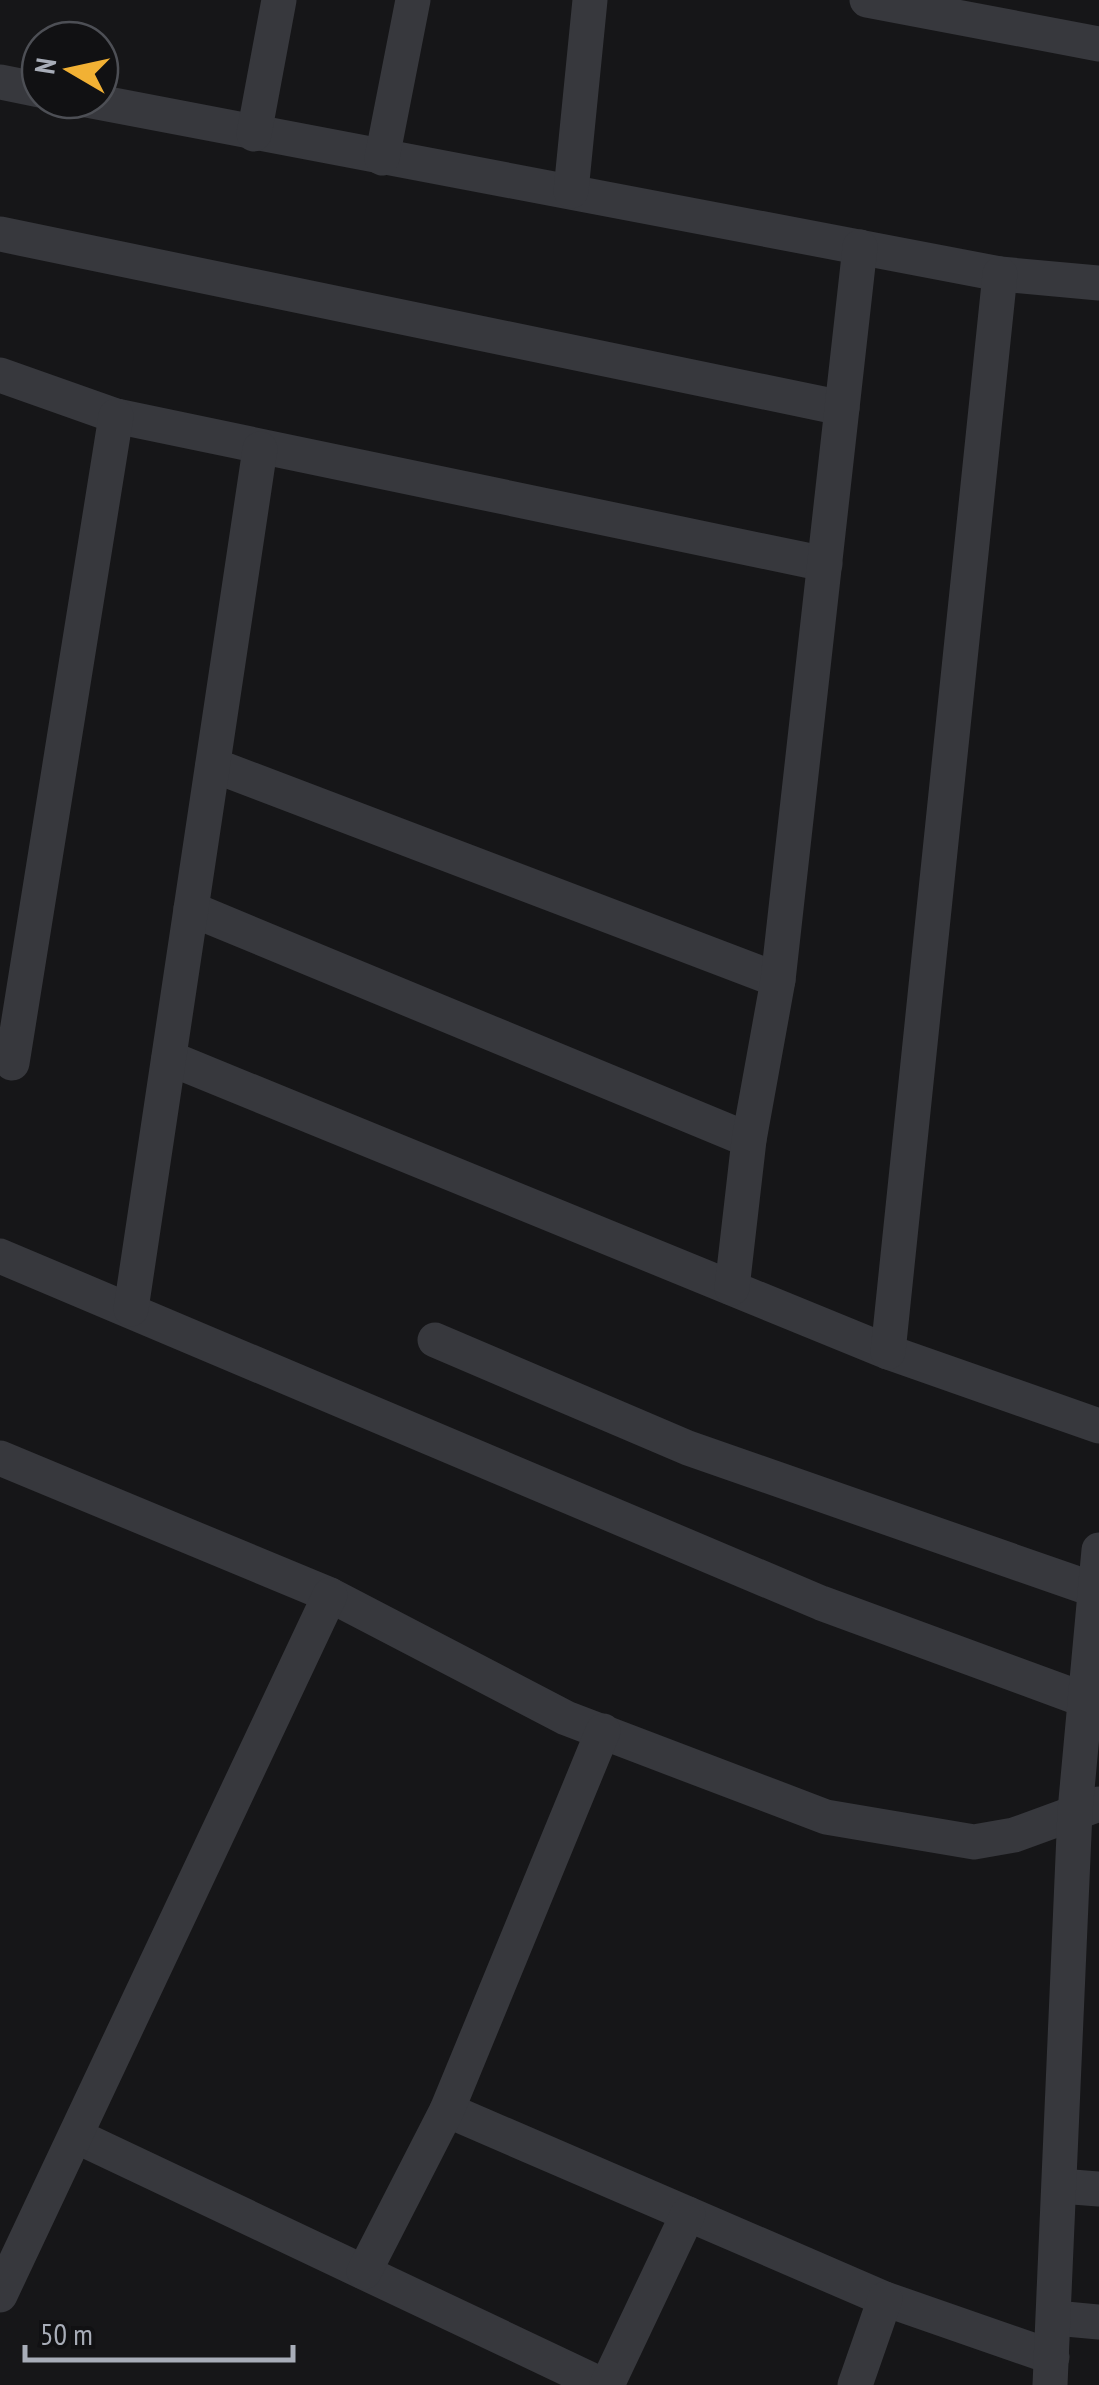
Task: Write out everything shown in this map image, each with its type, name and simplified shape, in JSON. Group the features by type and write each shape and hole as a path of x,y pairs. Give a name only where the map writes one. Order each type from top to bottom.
{"street":[{"path":"254,134 278,0"},
{"path":"382,158 414,0"},
{"path":"571,191 590,0"},
{"path":"867,0 1099,44"},
{"path":"120,107 1000,274 1099,284"},
{"path":"0,234 842,408"},
{"path":"732,1288 749,1140 778,980 860,248"},
{"path":"888,1352 1000,274"},
{"path":"0,375 116,416 260,449 825,564"},
{"path":"12,1063 116,416"},
{"path":"131,1309 260,449"},
{"path":"213,766 778,980"},
{"path":"191,910 749,1140"},
{"path":"169,1058 888,1352 1099,1426"},
{"path":"0,1256 821,1603 1085,1700"},
{"path":"435,1340 688,1448 1095,1590"},
{"path":"0,1458 330,1595 566,1718 826,1817 974,1842 1014,1835 1087,1808"},
{"path":"446,2110 1051,2371 1087,1808 1085,1700 1099,1550"},
{"path":"0,2295 330,1595"},
{"path":"364,2272 446,2110 603,1732"},
{"path":"76,2136 605,2385 688,2214"},
{"path":"1060,2186 1099,2189"},
{"path":"855,2385 885,2299"},
{"path":"1055,2318 1099,2322"}]}
